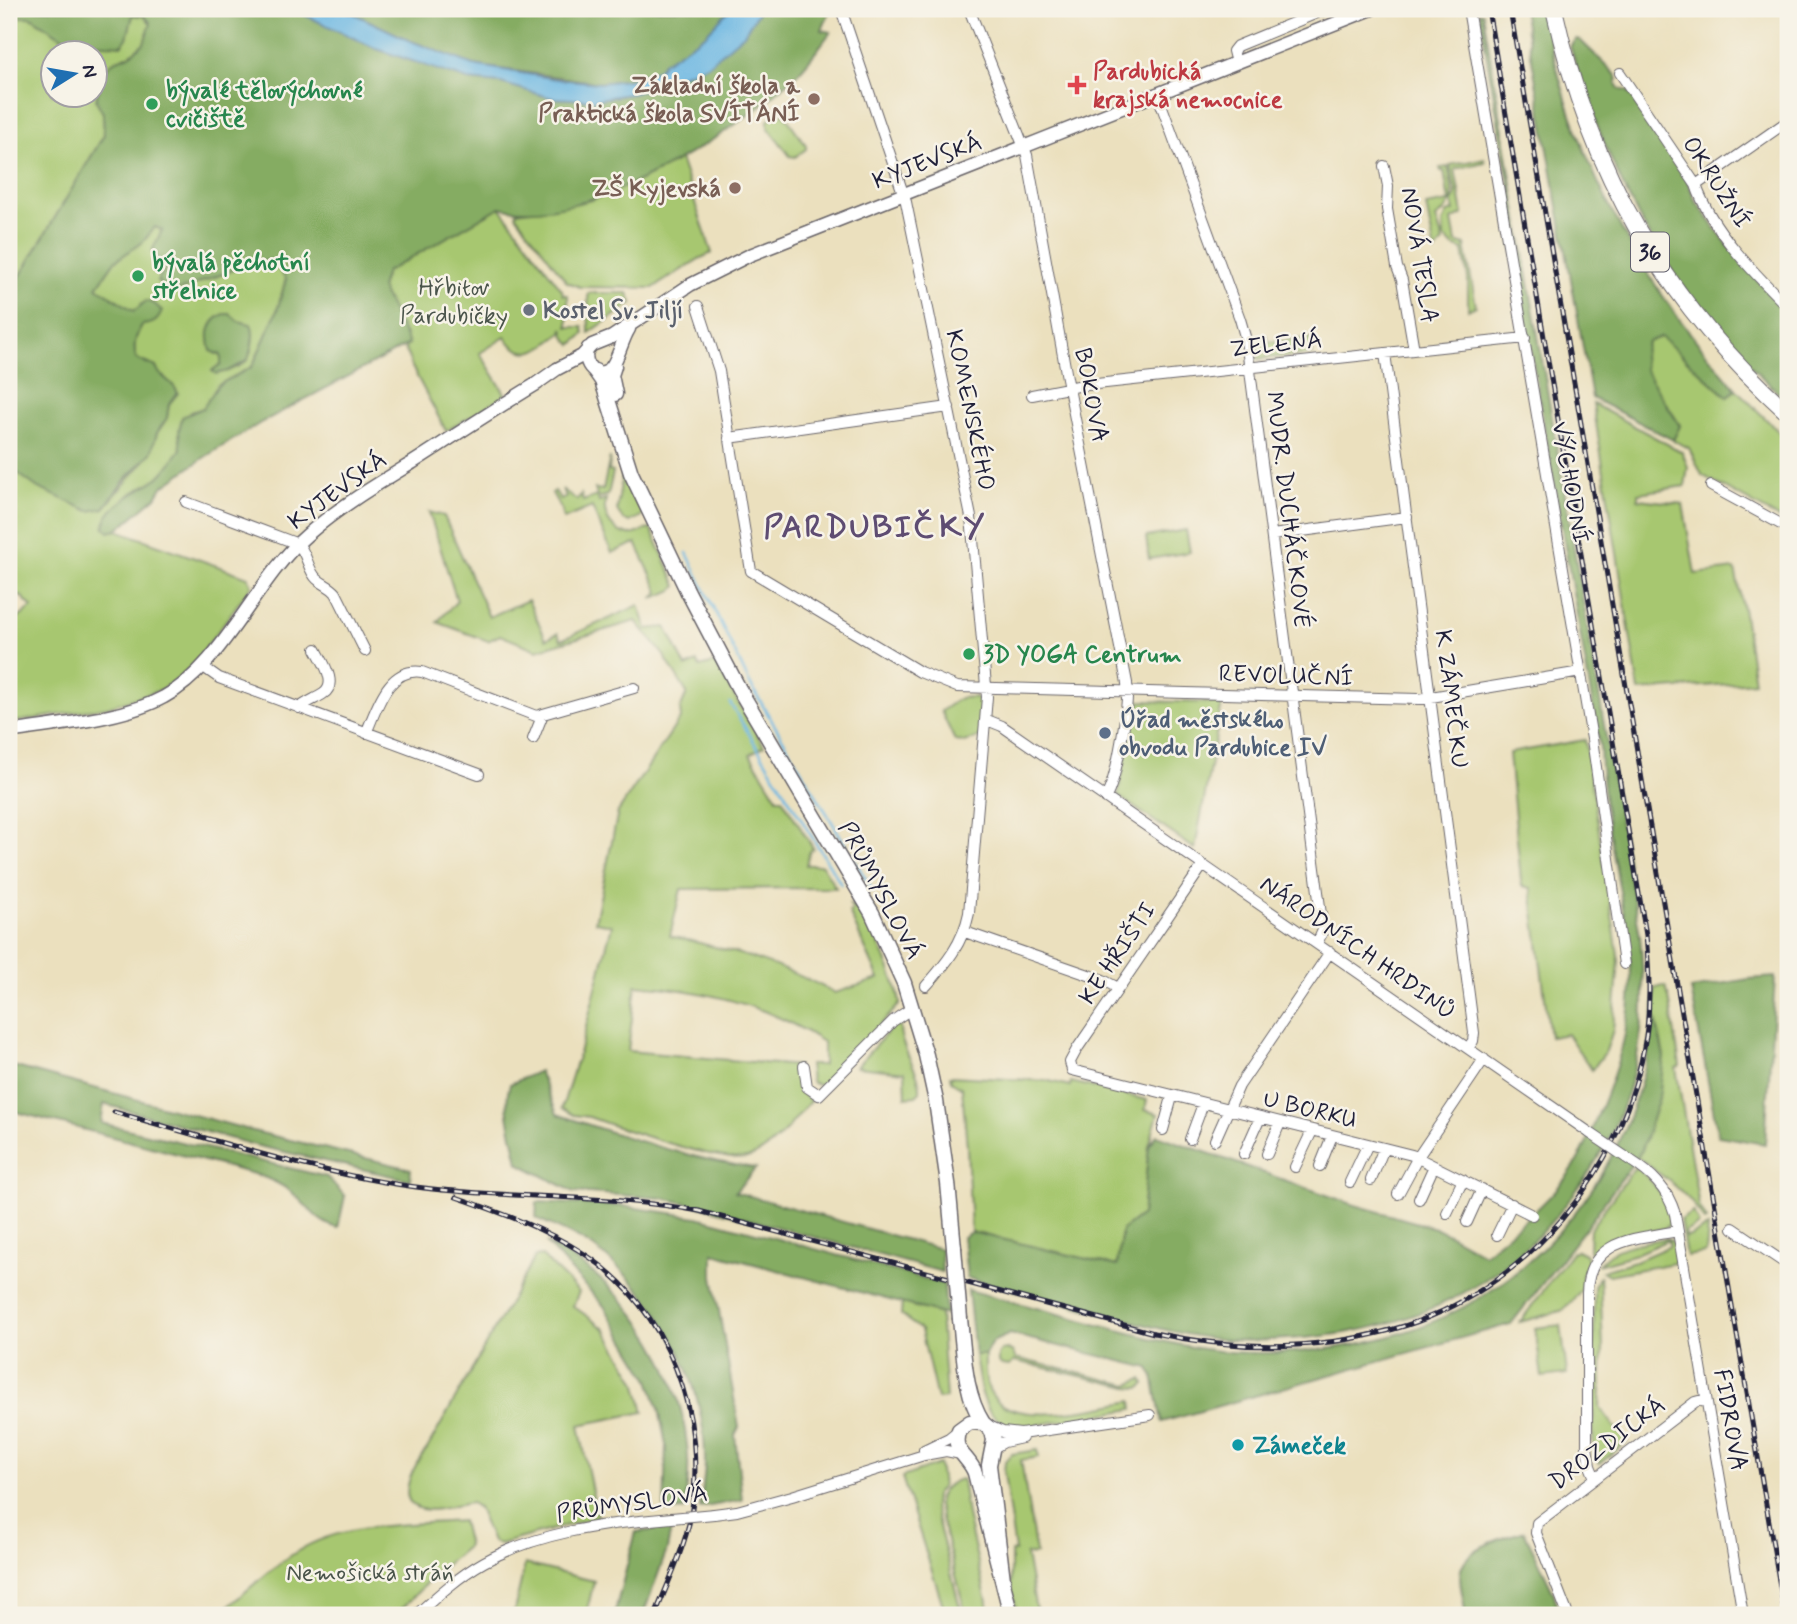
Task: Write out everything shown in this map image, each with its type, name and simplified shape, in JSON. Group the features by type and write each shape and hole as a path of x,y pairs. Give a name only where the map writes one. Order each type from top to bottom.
{"main road":[{"name":"36","path":"1554,9 1568,67 1590,134 1631,221 1670,283 1708,332 1745,373 1788,413"},
{"name":"PRŮMYSLOVÁ","path":"615,362 611,379 623,430 654,519"},
{"name":"PRŮMYSLOVÁ","path":"593,370 602,381 631,472 688,592 739,689 872,913 912,1008 936,1101 947,1175 960,1320 970,1390 975,1408 993,1435 989,1465 1004,1588"},
{"name":"PRŮMYSLOVÁ","path":"960,1320 961,1428 956,1444 962,1455 971,1463 975,1473 1011,1615"},
{"name":"PRŮMYSLOVÁ","path":"961,1428 973,1421 985,1424"},
{"name":"PRŮMYSLOVÁ","path":"962,1455 978,1460 992,1450"}],"street":[{"name":"KOMENSKÉHO","path":"841,9 904,193 950,407 973,530 987,687 987,720 971,900 965,932 949,960 926,986"},
{"name":"BOKOVA","path":"970,9 1024,146 1127,692 1111,786 1106,797"},
{"path":"1236,63 1233,54 1235,48 1327,9"},
{"name":"KYJEVSKÁ","path":"9,732 116,714 144,706 176,690 202,666 298,544 348,503 557,369 582,356 593,345 612,337 726,265 1372,9"},
{"name":"VÝCHODNÍ","path":"1468,9 1581,672 1624,964"},
{"path":"1255,38 1262,54"},
{"name":"OKRUŽNÍ","path":"1620,73 1696,185 1701,202 1733,246 1788,307"},
{"name":"MUDR. DUCHÁČKOVÉ","path":"1157,93 1240,319 1250,368 1322,930 1317,944"},
{"path":"1696,185 1788,121"},
{"name":"NOVÁ TESLA","path":"1384,166 1388,186 1387,209 1414,350"},
{"path":"698,306 719,371 751,571 928,676 957,687 987,687"},
{"name":"KYJEVSKÁ","path":"615,362 625,334 642,316"},
{"name":"ZELENÁ","path":"1032,395 1069,388 1525,338"},
{"path":"607,343 612,347 615,362 607,371 593,370 585,357 593,345 607,343"},
{"name":"K ZÁMEČKU","path":"1385,353 1474,1033 1468,1048"},
{"name":"KYJEVSKÁ","path":"533,386 566,369 582,366 593,370"},
{"path":"729,438 950,407"},
{"path":"1711,486 1788,528"},
{"path":"186,502 298,544 316,577 336,593 365,651"},
{"path":"1272,535 1407,517"},
{"path":"299,708 325,694 330,686 330,677 316,649"},
{"path":"202,666 219,678 479,774"},
{"path":"366,733 391,682 414,671 536,716 634,688"},
{"name":"REVOLUČNÍ","path":"987,687 1430,698 1581,672"},
{"path":"533,739 543,714"},
{"name":"NÁRODNÍCH HRDINŮ","path":"987,720 999,724 1106,797 1650,1173 1662,1186 1672,1205 1678,1231"},
{"name":"KE HŘIŠTI","path":"1070,1068 1073,1057 1203,864"},
{"path":"965,932 1103,980 1118,988"},
{"path":"1215,1140 1239,1086 1329,952"},
{"path":"804,1066 807,1087 819,1095 893,1021 912,1008"},
{"path":"1398,1194 1418,1157 1484,1059"},
{"name":"U BORKU","path":"1070,1068 1088,1076 1418,1157 1532,1214"},
{"path":"1163,1130 1172,1097"},
{"path":"1190,1139 1203,1104"},
{"path":"1244,1154 1260,1118"},
{"path":"1267,1154 1280,1123"},
{"path":"1295,1167 1312,1131"},
{"path":"1320,1166 1332,1136"},
{"path":"1350,1182 1368,1144"},
{"path":"1371,1180 1384,1148"},
{"path":"1419,1199 1434,1166"},
{"path":"1447,1213 1463,1180"},
{"path":"1467,1222 1482,1189"},
{"path":"1497,1235 1512,1204"},
{"path":"1733,1228 1788,1265"},
{"path":"1595,1478 1588,1460 1587,1447 1589,1272 1599,1255 1613,1245 1678,1231"},
{"name":"FIDROVA","path":"1678,1231 1743,1615"},
{"name":"DROZDICKÁ","path":"1568,1615 1535,1525 1695,1402 1706,1399"},
{"name":"PRŮMYSLOVÁ","path":"992,1450 1010,1440 1048,1431 1150,1415"},
{"name":"PRŮMYSLOVÁ","path":"985,1424 1007,1433 1048,1431"},
{"name":"PRŮMYSLOVÁ","path":"872,1471 938,1444 961,1428"},
{"name":"PRŮMYSLOVÁ","path":"416,1615 471,1570 523,1545 569,1532 737,1511 939,1452 962,1455"}],"green space":[{"path":"9,9 292,9 377,49 468,80 501,83 552,98 594,100 635,93 744,34 760,9 831,9 822,30 831,32 799,72 767,100 697,149 656,172 615,191 574,204 535,210 500,207 386,272 381,288 409,344 262,422 205,457 162,487 156,497 117,530 109,532 104,527 112,511 160,476 181,449 179,431 182,417 203,408 218,385 252,367 277,311 286,279 271,260 249,264 175,292 157,281 166,268 152,251 162,230 155,227 143,242 115,261 97,287 134,311 146,301 155,304 162,311 155,322 142,325 135,345 136,359 156,367 178,393 169,404 167,418 157,433 151,453 124,481 104,508 89,511 38,488 9,467 9,295 104,135 100,108 108,108 108,67 114,61 130,55 144,43 151,23 144,16 133,15 127,38 122,45 108,44 108,38 64,38 31,17 15,17 9,20"},
{"path":"344,9 730,9 705,35 663,63 659,69 634,79 600,83 473,65 411,41"},
{"path":"1523,9 1543,9 1560,77 1582,144 1628,240 1677,317 1736,389 1728,397 1661,337 1647,342 1643,356 1645,370 1680,426 1673,440 1592,398"},
{"path":"1479,12 1483,13 1640,936 1643,984 1641,1031 1633,1074 1619,1115 1589,1173 1549,1224 1521,1252 1490,1276 1457,1296 1422,1312 1385,1324 1345,1333 1303,1338 1238,1341 1151,1326 967,1278 963,1237 971,1232 1117,1266 1122,1230 1142,1215 1149,1146 1157,1135 1355,1205 1439,1229 1484,1254 1556,1190 1575,1165 1592,1129 1620,1055 1625,1034 1631,991 1629,947 1608,822 1600,747 1504,196 1511,194"},
{"path":"133,15 144,16 151,23 144,43 130,55 114,61 108,67 108,39 127,38"},
{"path":"15,17 31,17 64,38 38,38 38,108 100,108 104,135 9,295 9,20"},
{"path":"1576,39 1615,74 1619,89 1628,91 1686,177 1695,200 1727,244 1788,315 1788,402 1720,334 1670,269 1648,234 1597,124 1570,46"},
{"path":"778,113 784,114 806,145 806,149 795,157 790,156 768,127 768,120"},
{"path":"680,159 712,253 653,288 580,287 567,282 516,215 517,212 592,200"},
{"path":"1484,159 1485,162 1455,169 1463,214 1452,220 1456,242 1465,245 1476,306 1468,310 1468,278 1463,250 1444,238 1443,223 1447,213 1454,211 1452,202 1456,194 1450,165"},
{"path":"1448,167 1452,196 1448,207 1436,218 1443,242 1435,252 1426,206 1449,202 1444,171 1440,168"},
{"name":"Hřbitov Pardubičky","path":"500,207 563,295 568,295 568,327 583,327 584,334 572,345 565,337 563,328 562,333 547,344 526,352 512,345 505,337 480,353 506,395 446,431 412,367 404,346 409,344 381,288 386,272"},
{"path":"155,227 162,230 166,268 175,292 249,264 272,260 286,279 277,311 252,367 218,385 204,408 190,412 179,431 181,449 170,465 158,478 129,495 105,521 109,531 117,530 248,577 252,585 196,661 179,678 158,691 107,707 9,723 9,626 32,607 21,596 9,600 9,467 90,511 104,508 151,453 157,433 167,418 169,404 165,377 158,374 156,367 136,359 135,341 142,325 134,311 97,287 115,261 143,242","holes":["230,314 238,321 250,324 252,344 247,360 234,368 214,369 221,364 221,355 214,353"]},
{"path":"588,293 628,293 632,303 589,333"},
{"path":"224,314 251,324 252,342 248,360 216,374 212,371 221,364 221,355 211,351 209,334 214,321"},
{"path":"1267,336 1268,342 1310,338 1313,354 1258,359 1256,337"},
{"path":"1661,336 1727,396 1736,389 1788,441 1788,523 1702,475 1689,448 1673,440 1680,425 1645,370 1643,356 1647,342"},
{"path":"1593,404 1682,452 1688,467 1685,486 1638,493 1638,499 1683,504 1695,574 1735,569 1754,682 1639,691"},
{"path":"610,457 609,471 613,472 608,495 598,498 599,502 606,499 608,519 621,532 635,534 651,529 677,586 652,599 659,592 636,543 612,553 592,507 564,519 552,493 555,491 561,500 566,497 562,489 577,500 581,494 583,501 597,496 595,489 603,490"},
{"path":"623,469 643,511 642,516 630,522 623,520 617,510"},
{"path":"429,512 444,516 489,617 528,600 546,639 558,633 561,640 639,605 647,629 666,627 686,667 697,662 700,667 715,663 764,746 750,754 813,848 806,865 822,865 836,888 681,889 670,936 755,959 835,993 879,979 849,912 853,910 850,905 857,907 863,914 876,938 900,1004 824,1085 811,1082 809,1065 823,1065 823,1042 802,1029 734,1001 686,991 636,985 628,1051 798,1066 801,1090 811,1100 783,1134 757,1154 747,1158 717,1156 589,1117 574,1115 562,1108 582,1043 612,925 595,922 618,812 681,717 680,710 687,693 663,654 636,621 537,650 500,635 488,641 437,622 457,601"},
{"path":"1186,530 1190,552 1149,559 1146,537"},
{"path":"974,697 981,702 981,737 964,742 955,741 941,711 960,698"},
{"path":"1136,701 1222,703 1195,849 1118,796"},
{"path":"1585,740 1619,961 1613,1030 1606,1051 1592,1070 1567,1034 1550,1037 1531,888 1522,886 1521,881 1509,753"},
{"path":"1775,977 1765,1144 1718,1136 1691,989"},
{"path":"1665,986 1680,1066 1676,1068 1699,1206 1707,1220 1704,1221 1683,1193 1637,1157 1642,1150 1664,1057 1654,1011 1655,988"},
{"path":"1654,1011 1664,1057 1659,1098 1642,1150 1511,1324 1162,1422 1149,1368 1010,1334 992,1342 985,1355 975,1355 968,1290 1152,1339 1230,1352 1272,1353 1336,1348 1398,1334 1450,1314 1497,1286 1539,1252 1576,1212 1606,1167 1629,1118 1645,1066"},
{"path":"895,1024 900,1027 903,1044 918,1077 920,1092 916,1096 906,1097 905,1072 856,1067"},
{"path":"9,1065 257,1132 411,1169 410,1180 258,1146 104,1104 101,1123 327,1177 345,1196 338,1228 330,1226 286,1188 264,1177 9,1110"},
{"path":"539,1071 557,1114 681,1153 756,1168 735,1192 941,1249 942,1272 700,1206 662,1198 574,1192 518,1163 508,1113 510,1084"},
{"path":"950,1076 1049,1081 1070,1086 1071,1082 1147,1100 1145,1110 1158,1114 1149,1146 1142,1215 1122,1230 1117,1266 971,1232 962,1088 951,1081"},
{"path":"1635,1167 1659,1191 1672,1221 1666,1228 1617,1238 1592,1256 1589,1250 1590,1229"},
{"path":"537,1202 622,1206 697,1217 944,1284 946,1315 713,1253 713,1276 739,1427 735,1435 742,1500 700,1508 705,1466 703,1429 697,1398 674,1340 638,1289 617,1267 593,1247 536,1218"},
{"path":"1693,1212 1699,1224 1685,1232 1686,1238 1708,1227 1706,1253 1686,1256 1680,1220"},
{"path":"1667,1238 1675,1243 1680,1262 1609,1275 1602,1271 1670,1246 1668,1240 1636,1254 1598,1265 1621,1249"},
{"path":"546,1243 574,1259 623,1301 659,1353 682,1413 688,1470 684,1510 664,1511 666,1445 659,1409 649,1380 604,1306"},
{"path":"1577,1250 1585,1254 1588,1261 1582,1276 1582,1289 1564,1310 1520,1322 1572,1252"},
{"path":"542,1256 579,1292 573,1306 605,1329 636,1381 644,1412 579,1425 597,1517 500,1544 492,1542 478,1508 471,1503 440,1509 421,1509 412,1505 407,1490 417,1462 427,1449 535,1257"},
{"path":"1600,1275 1603,1349 1600,1408 1627,1442 1600,1463 1594,1455 1593,1445 1594,1287"},
{"path":"902,1303 940,1314 946,1398 937,1399 921,1330 901,1315"},
{"path":"1561,1325 1567,1374 1542,1377 1535,1328"},
{"path":"1007,1349 1013,1352 1015,1358 1129,1385 1142,1379 1145,1384 1140,1388 1128,1387 1015,1361 1009,1366 1002,1365 998,1362 998,1355"},
{"path":"975,1355 985,1355 986,1379 991,1393 1001,1404 1017,1411 1057,1413 1132,1401 1133,1409 1018,1428 1004,1426 991,1412 983,1397"},
{"path":"1037,1450 1039,1457 1021,1460 1036,1554 1026,1555 1037,1615 1018,1615 1011,1588 1011,1552 1015,1551 1004,1474 1005,1461 1012,1454"},
{"path":"939,1464 942,1486 935,1496 934,1507 962,1615 946,1615 902,1477"},
{"path":"962,1479 967,1515 990,1615 966,1615 938,1506 945,1488"},
{"name":"Nemošická stráň","path":"462,1521 468,1546 433,1576 396,1615 218,1615 277,1565 316,1542 356,1530"},
{"path":"672,1523 667,1550 643,1615 614,1615 636,1532 655,1530 655,1525"},
{"path":"1524,1531 1553,1591 1560,1615 1465,1615 1460,1577 1467,1558 1474,1551 1494,1541"},
{"path":"525,1564 594,1581 586,1615 513,1615"}],"water":[{"path":"292,9 344,9 411,41 473,65 600,83 634,79 659,69 663,63 705,35 730,9 760,9 744,34 708,65 635,93 594,100 552,98 501,83 468,80 377,49"}],"waterway":[{"path":"687,553 750,684 873,891"},
{"path":"730,703 841,884"}],"railway":[{"path":"114,1112 268,1156 385,1182 458,1191 630,1202 699,1211 1154,1333 1214,1343 1274,1346 1304,1344 1394,1329 1442,1311 1487,1286 1527,1255 1562,1218 1593,1177 1617,1133 1635,1085 1646,1036 1649,973 1646,935 1488,9"},
{"path":"1510,9 1785,1615"},
{"path":"456,1197 553,1236 583,1253 613,1276 639,1303 676,1368 687,1404 695,1478 688,1528 655,1615"}],"place":[{"name":"Pardubická krajská nemocnice","path":"1077,85"},
{"name":"Základní škola a Praktická škola SVÍTÁNÍ","path":"814,99"},
{"name":"bývalé tělovýchovné cvičiště","path":"152,104"},
{"name":"ZŠ Kyjevská","path":"735,188"},
{"name":"bývalá pěchotní střelnice","path":"138,276"},
{"name":"Kostel Sv. Jiljí","path":"529,310"},
{"name":"3D YOGA Centrum","path":"969,654"},
{"name":"Úřad městského obvodu Pardubice IV","path":"1105,733"},
{"name":"Zámeček","path":"1238,1445"}],"district":[{"name":"PARDUBIČKY","path":"875,526"}]}
